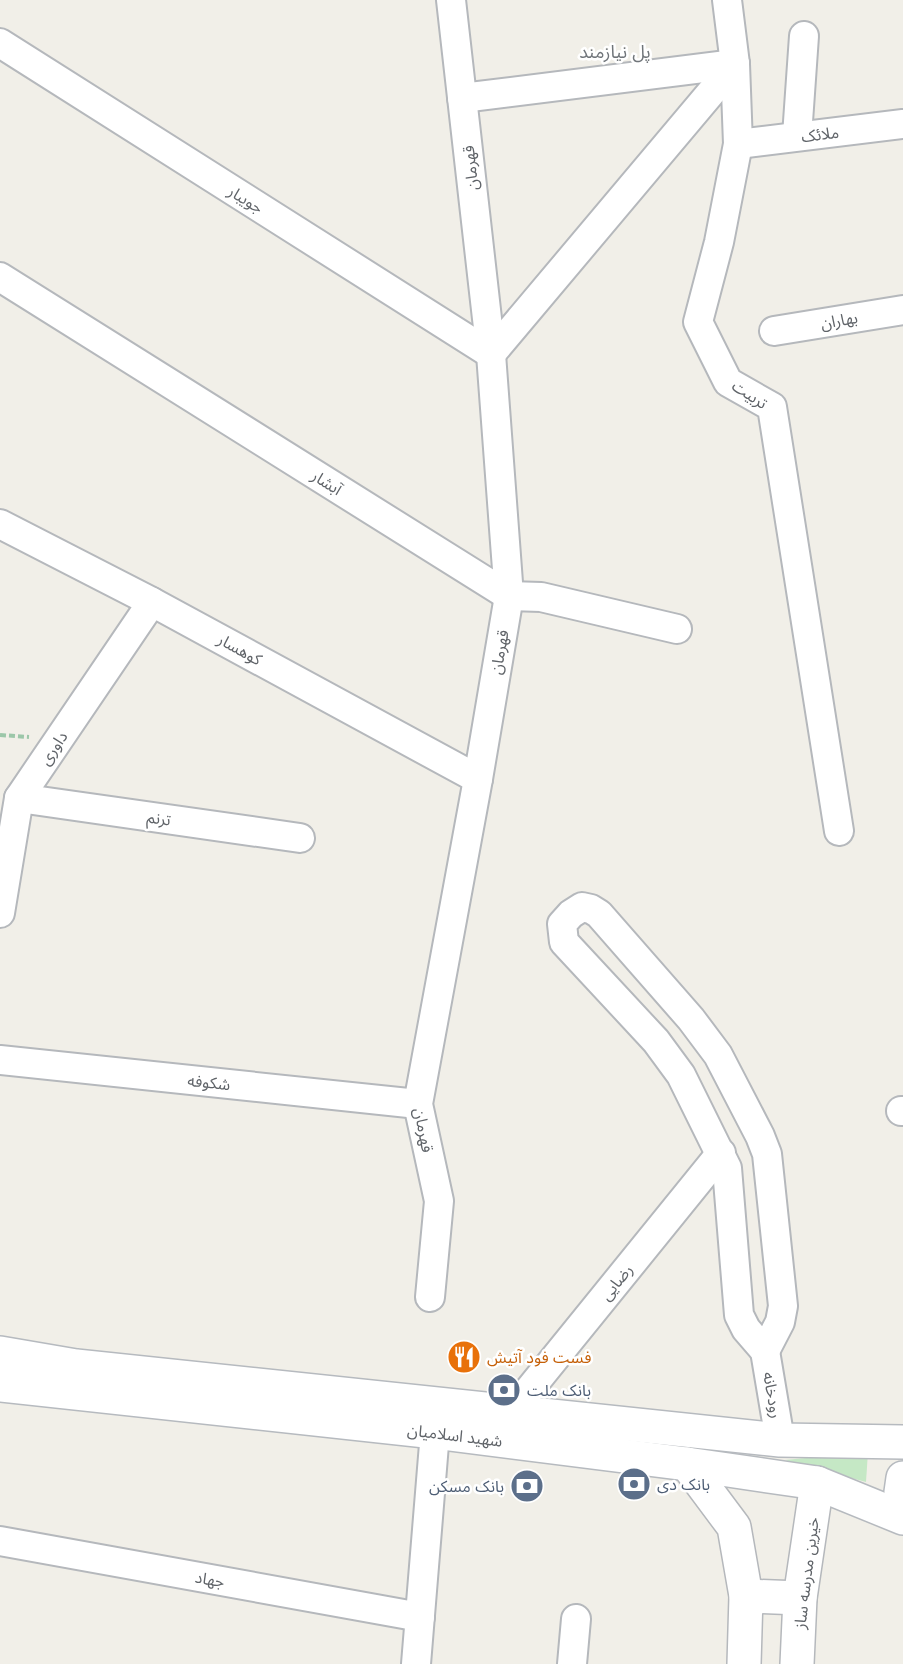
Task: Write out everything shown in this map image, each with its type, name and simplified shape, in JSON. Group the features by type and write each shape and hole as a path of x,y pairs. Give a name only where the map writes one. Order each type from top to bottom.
{"main road":[{"name":"شهید اسلامیان","path":"0,1353 76,1366 780,1440 903,1442"},
{"name":"شهید اسلامیان","path":"0,1385 435,1432 817,1483 903,1518"},
{"path":"687,1464 734,1527 746,1596 744,1664"},
{"path":"903,1478 901,1492 903,1504"},
{"name":"خیرین مدرسه ساز","path":"797,1664 801,1598 817,1483"},
{"path":"746,1596 801,1598"}],"street":[{"name":"قهرمان","path":"430,1297 439,1201 418,1104 509,596 491,354 451,0"},
{"name":"تربیت","path":"728,0 735,64 738,144 719,242 698,322 728,382 772,407 839,831"},
{"path":"797,136 804,36"},
{"name":"جویبار","path":"0,43 491,354"},
{"path":"462,98 735,64"},
{"path":"491,354 735,64"},
{"name":"ملائک","path":"738,144 903,124"},
{"name":"آبشار","path":"0,277 509,596"},
{"name":"بهاران","path":"774,331 903,309"},
{"name":"کوهسار","path":"0,524 152,602 478,779"},
{"path":"509,596 541,597 677,629"},
{"name":"داوری","path":"0,914 19,798 152,602"},
{"name":"ترنم","path":"19,798 300,838"},
{"path":"582,907 599,914 691,1019 718,1055 760,1136 767,1154 783,1306 780,1322 765,1351 746,1329 739,1315 727,1168 721,1153 681,1074 656,1041 564,942 562,924 582,907"},
{"name":"شکوفه","path":"0,1060 418,1104"},
{"name":"رضایی","path":"512,1411 721,1153"},
{"name":"رودخانه","path":"765,1351 780,1440"},
{"path":"416,1664 435,1432"},
{"name":"جهاد","path":"0,1541 420,1617"},
{"path":"572,1664 576,1619"}],"green space":[{"path":"868,1452 866,1482 785,1460"}],"place":[{"name":"فست فود آتیش","path":"464,1357"},
{"name":"بانک ملت","path":"504,1390"},
{"name":"بانک دی","path":"634,1484"},
{"name":"بانک مسکن","path":"527,1486"}],"district":[{"name":"پل نیازمند","path":"615,52"}]}
